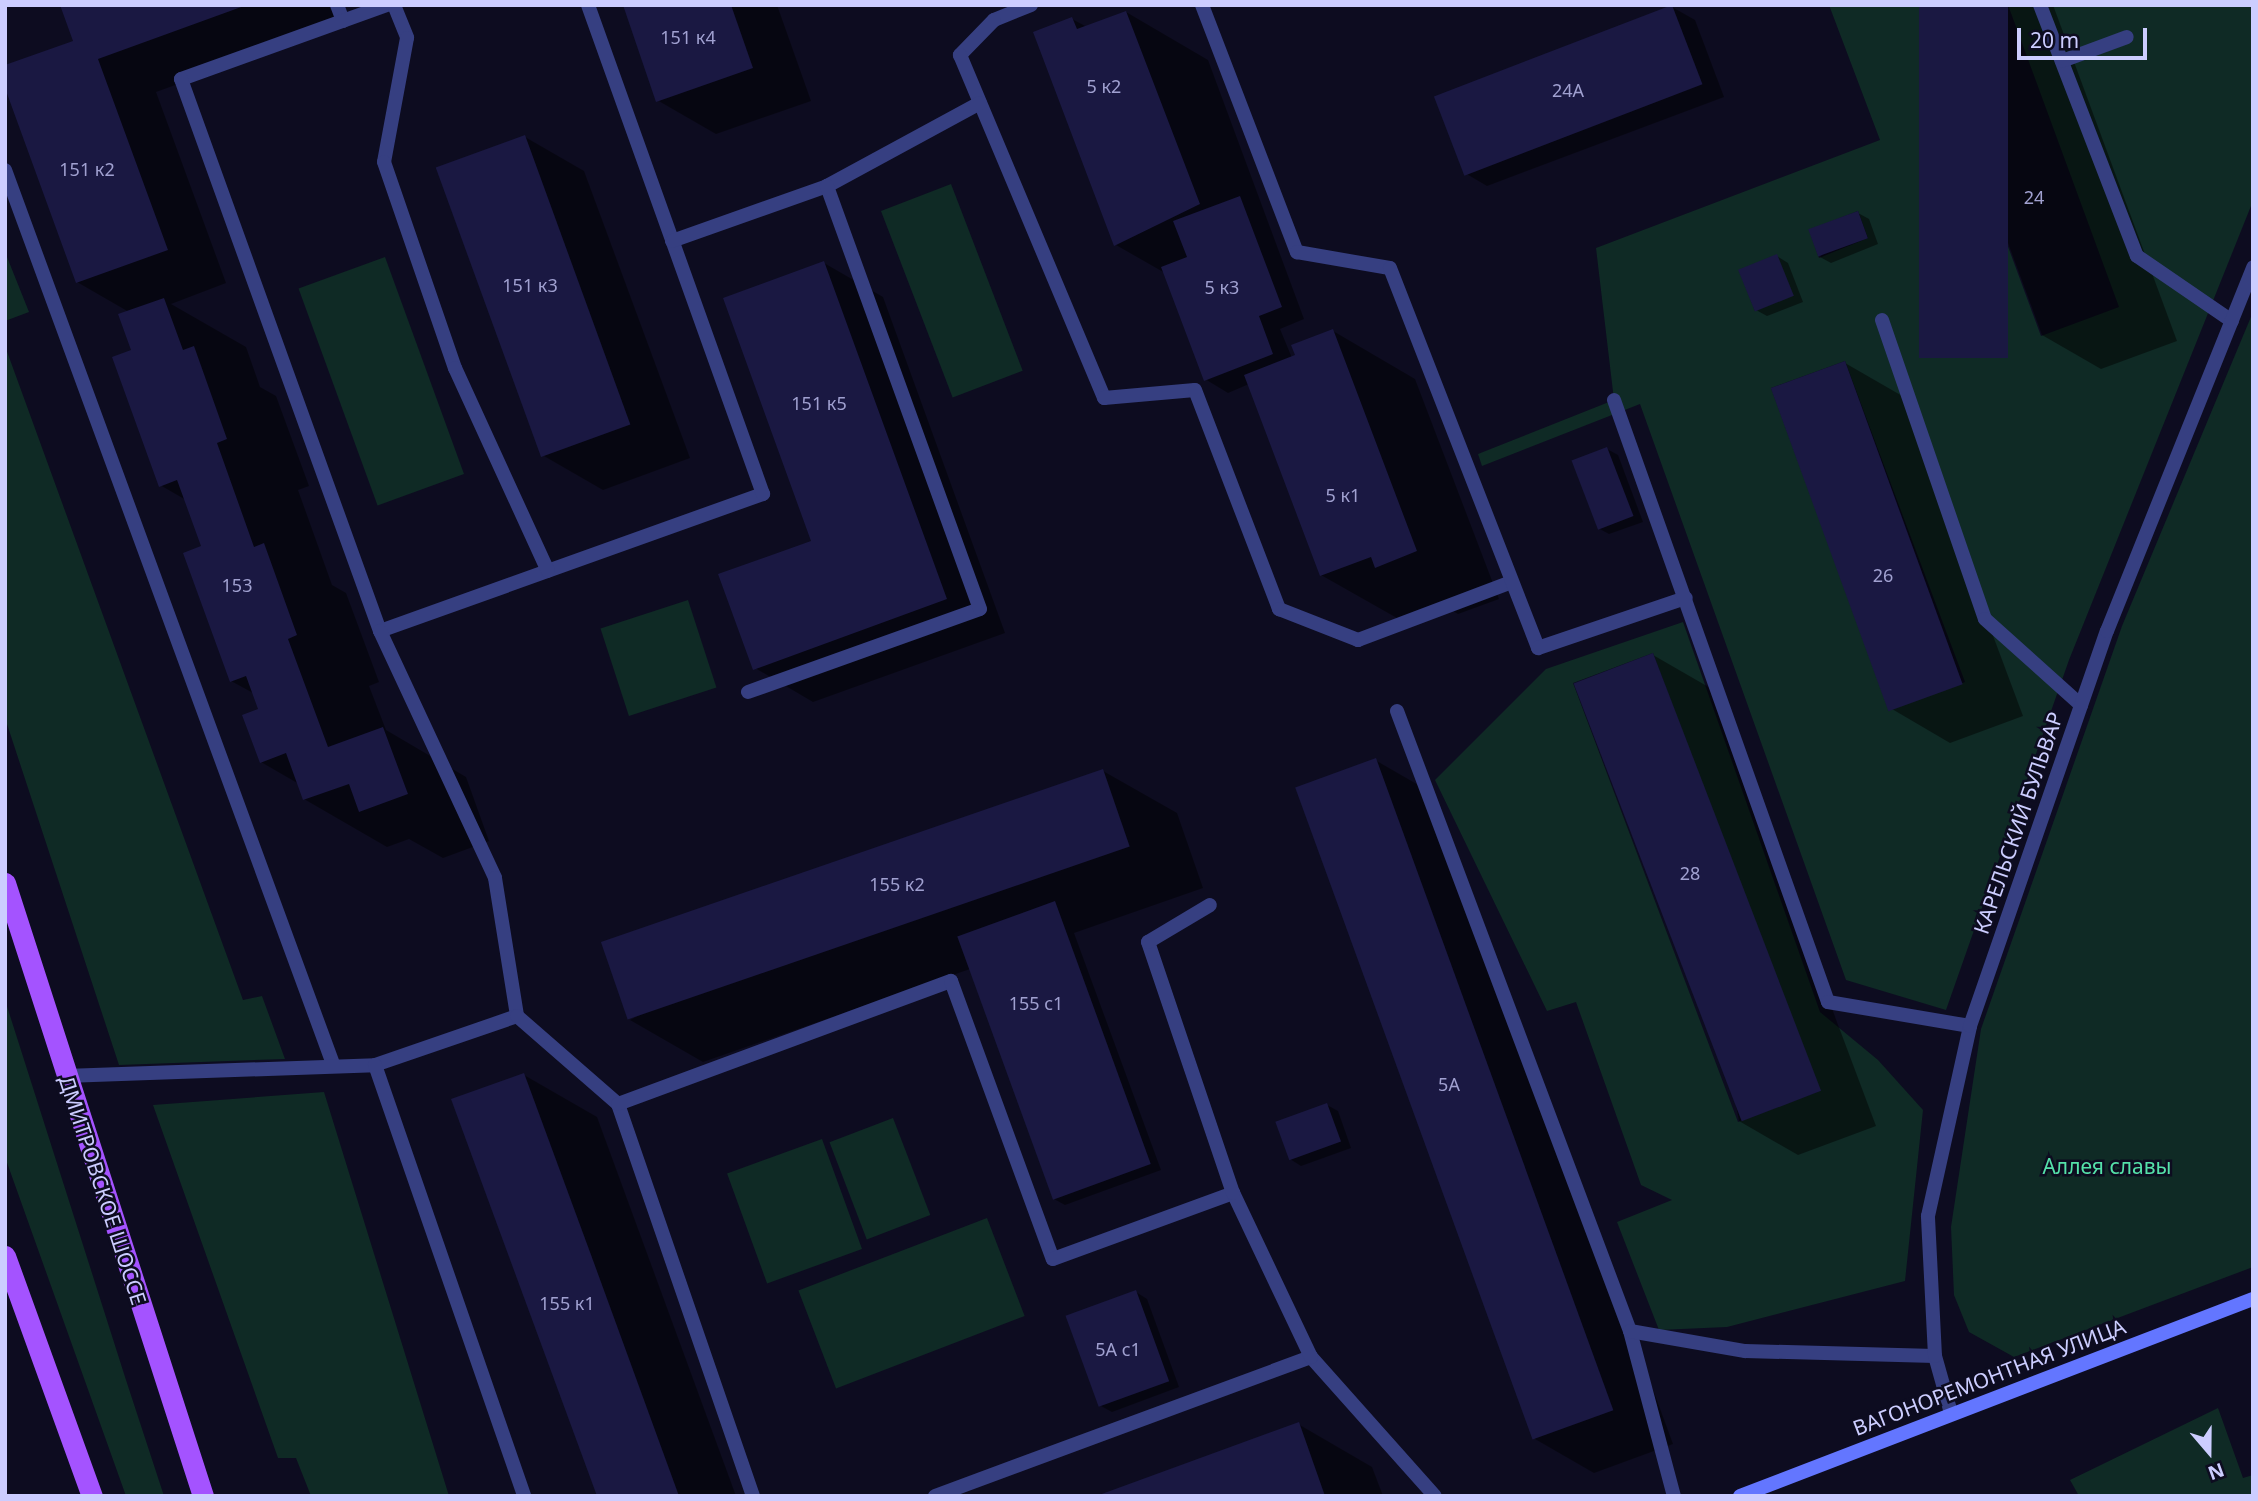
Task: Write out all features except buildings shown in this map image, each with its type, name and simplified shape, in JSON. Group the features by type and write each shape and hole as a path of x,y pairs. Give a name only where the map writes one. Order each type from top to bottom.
{"main road":[{"name":"ДМИТРОВСКОЕ ШОССЕ","path":"5,883 65,1076 204,1496"},
{"path":"5,1256 92,1496"}],"street":[{"path":"337,5 342,21"},
{"path":"387,5 181,79 380,631 495,878 517,1016 618,1104 754,1496"},
{"path":"394,5 407,38 384,162 454,368 548,571"},
{"path":"380,631 763,494 588,5"},
{"path":"1031,5 993,20 960,55 1104,398 1195,390 1279,609 1358,640 1509,583"},
{"path":"1202,5 1297,252 1390,268 1509,583 1538,648 1686,598"},
{"path":"2040,5 2137,256 2232,321"},
{"path":"2062,61 2127,37"},
{"path":"673,241 827,186 980,103"},
{"path":"5,170 333,1064"},
{"path":"748,692 980,609 827,186"},
{"name":"КАРЕЛЬСКИЙ БУЛЬВАР","path":"1951,1413 1935,1356 1928,1216 1970,1026 2081,705 2253,267"},
{"path":"1882,320 1984,619 2081,705"},
{"path":"1614,400 1828,1002 1970,1026"},
{"path":"1397,711 1630,1331 1674,1496"},
{"path":"1210,905 1148,942 1233,1194 1311,1357 1435,1496"},
{"path":"618,1104 951,981 1053,1259 1233,1194"},
{"path":"65,1076 333,1064 375,1065 517,1016"},
{"path":"375,1065 524,1496"},
{"name":"ВАГОНОРЕМОНТНАЯ УЛИЦА","path":"1740,1496 2253,1299"},
{"path":"1630,1331 1745,1351 1935,1356"},
{"path":"935,1496 1311,1357"}],"green space":[{"path":"1829,5 1919,5 2041,336 2119,307 2008,5 2253,5 2253,201 2069,660 1946,1010 1846,980 1640,404 1482,466 1478,454 1614,400 1596,248 1880,140","holes":["1858,211 1868,238 1819,258 1809,230","1739,270 1793,295 1755,311","1845,361 1965,682 1890,710 1771,388"]},
{"path":"951,184 1023,371 953,398 881,211"},
{"path":"5,252 29,312 5,321"},
{"path":"385,257 464,474 378,506 299,288"},
{"name":"Аллея славы","path":"2253,312 2253,1267 2014,1357 1969,1332 1954,1295 1951,1227 1981,1029 2122,626"},
{"path":"5,346 243,1000 262,996 285,1059 119,1065 5,718"},
{"path":"688,600 716,687 629,716 601,628"},
{"path":"1683,622 1820,1012 1878,1060 1923,1110 1905,1281 1727,1327 1659,1330 1617,1222 1672,1200 1641,1185 1576,1002 1547,1011 1435,780 1546,669","holes":["1653,653 1817,1092 1738,1122 1573,683"]},
{"path":"5,1000 164,1496 126,1496 5,1157"},
{"path":"324,1092 449,1496 311,1496 296,1458 278,1458 153,1105"},
{"path":"893,1118 930,1215 867,1239 830,1142"},
{"path":"822,1139 862,1249 767,1283 727,1174"},
{"path":"987,1218 1025,1316 836,1388 798,1290"},
{"path":"2218,1408 2243,1478 2253,1475 2253,1496 2079,1496 2070,1480"}]}
